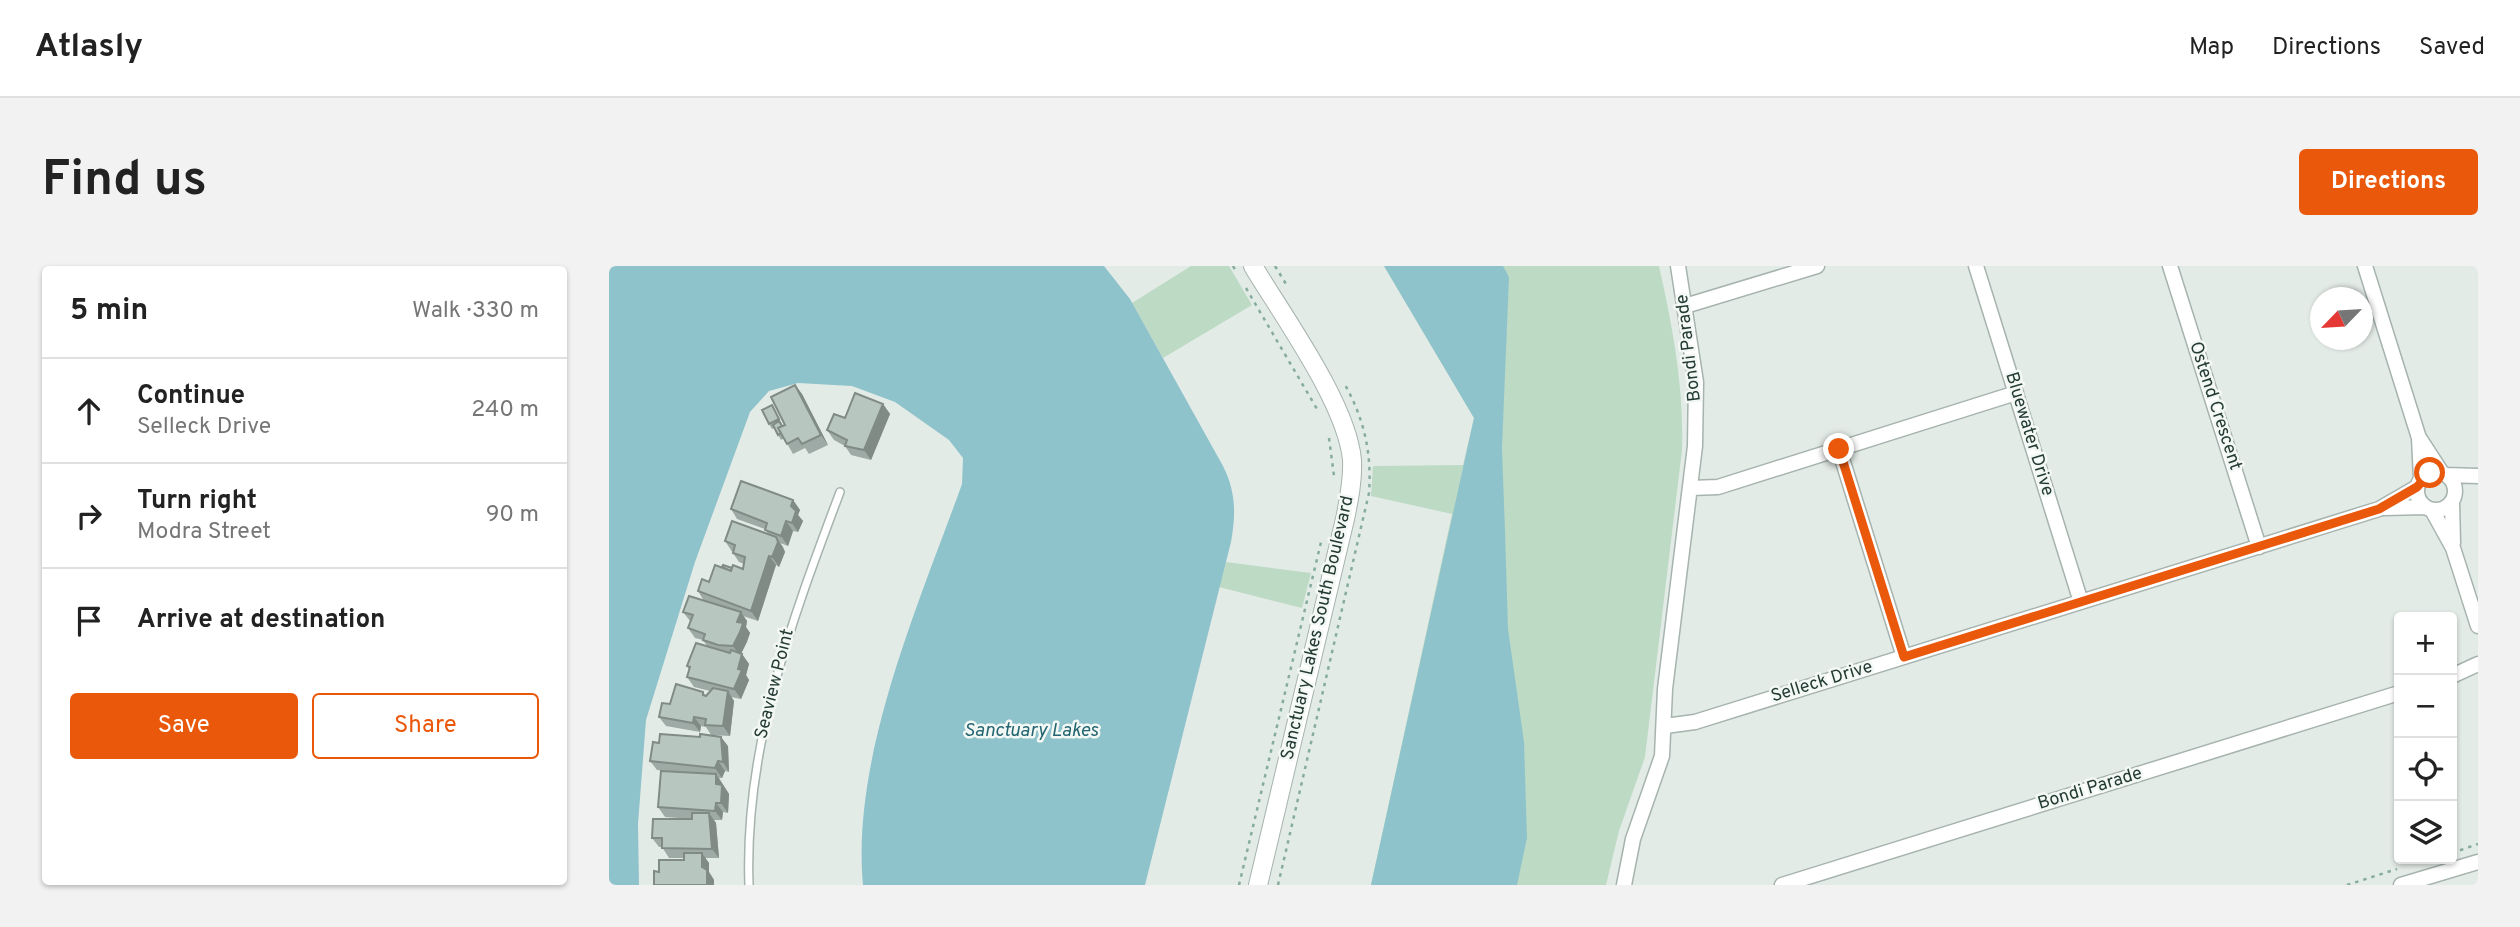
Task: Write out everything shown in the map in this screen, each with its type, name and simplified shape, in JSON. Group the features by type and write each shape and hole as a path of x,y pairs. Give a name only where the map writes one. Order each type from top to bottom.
{"street":[{"name":"Bondi Parade","path":"1624,885 1633,839 1662,756 1665,689 1697,422 1696,382 1678,266"},
{"path":"1685,306 1817,266"},
{"name":"Bluewater Drive","path":"1976,266 2081,602"},
{"name":"Ostend Crescent","path":"2170,266 2259,547"},
{"path":"2365,266 2419,438 2454,484 2453,548"},
{"name":"Sanctuary Lakes South Boulevard","path":"1246,271 1335,405 1346,431 1352,460 1345,519 1258,885"},
{"path":"1691,488 1718,486 2016,393"},
{"path":"2419,438 2418,498 2453,548 2478,626"},
{"path":"1839,449 1904,657"},
{"name":"Selleck Drive","path":"1665,726 1695,722 2379,509 2430,473 2478,476"},
{"name":"Selleck Drive","path":"2379,509 2443,509 2478,482"},
{"path":"2454,675 2478,664"},
{"name":"Bondi Parade","path":"1781,885 2394,695"},
{"path":"2401,885 2478,862"}],"lane":[{"name":"Seaview Point","path":"749,885 751,812 768,700 791,623 840,492"}],"path":[{"path":"1233,266 1246,271"},
{"path":"1244,285 1321,418"},
{"path":"1328,434 1334,481"},
{"path":"1239,885 1324,531"},
{"path":"2457,851 2478,845"},
{"path":"2347,885 2407,866"}],"green space":[{"path":"1191,266 1229,266 1252,305 1163,358 1132,303"},
{"path":"1384,266 1659,266 1677,358 1682,450 1645,757 1619,831 1606,885 1371,885 1452,514 1371,496 1373,466 1463,465 1474,418"},
{"path":"1226,562 1311,573 1302,608 1219,587"}],"water":[{"name":"Sanctuary Lakes","path":"609,266 1104,266 1130,299 1223,466 1234,503 1231,542 1145,885 863,885 862,836 867,785 878,733 909,630 962,484 963,458 949,440 895,402 852,386 798,383 769,391 750,412 695,562 646,720 638,824 639,885 609,885"},
{"path":"1384,266 1503,266 1509,277 1502,448 1508,629 1524,742 1527,838 1517,885 1371,885 1474,418"}],"building":[{"path":"795,385 821,435 802,444 798,438 787,444 778,428 785,425 771,397"},
{"path":"855,393 883,404 864,450 845,446 847,440 827,430 834,414 845,418"},
{"path":"772,405 779,419 769,424 762,410"},
{"path":"779,421 782,426 778,428 781,433 778,435 773,425"},
{"path":"741,481 793,500 791,506 796,511 792,523 786,521 781,536 765,530 767,523 731,509"},
{"path":"732,521 776,537 778,542 772,557 769,556 751,611 698,591 702,579 709,582 715,565 731,571 733,565 743,569 745,557 733,553 735,545 725,541"},
{"path":"689,596 741,612 737,622 743,623 733,646 703,640 705,634 688,628 693,615 683,612"},
{"path":"696,643 742,654 738,669 742,670 734,689 687,677 690,667 687,666"},
{"path":"676,684 703,692 706,696 713,688 728,691 723,726 705,725 706,719 694,717 693,723 659,717 662,703 670,704"},
{"path":"660,734 721,737 723,762 718,761 715,768 650,761 653,742 659,743"},
{"path":"661,771 716,774 716,784 722,785 721,803 716,803 715,811 658,807"},
{"path":"692,813 709,813 712,849 662,848 662,838 652,838 653,819 692,819"},
{"path":"684,853 702,853 702,867 707,870 707,885 654,885 654,871 659,872 659,860 684,860"}],"route":[{"path":"1839,449 1904,657 2379,509 2417,487 2425,475 2430,473"}]}
